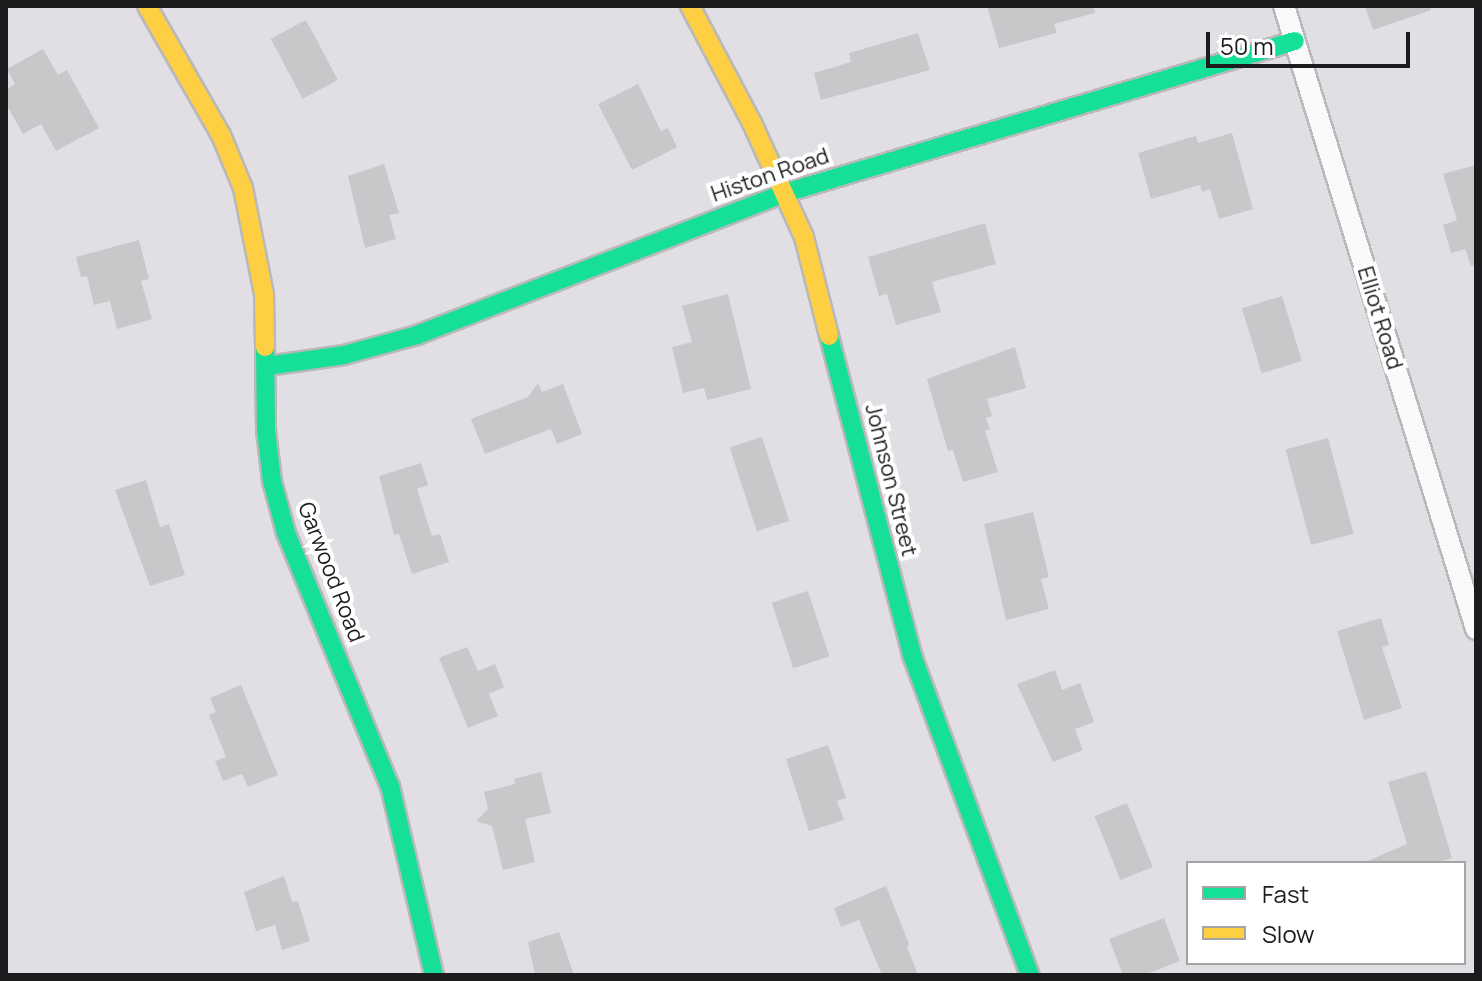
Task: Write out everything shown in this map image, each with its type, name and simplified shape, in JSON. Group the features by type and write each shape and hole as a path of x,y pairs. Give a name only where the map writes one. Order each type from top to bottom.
{"street":[{"name":"Garwood Road","path":"147,6 221,135 243,188 264,294 266,430 272,481 286,533 390,786 434,975"},
{"name":"Johnson Street","path":"690,6 785,193 804,237 912,655 1030,975"},
{"name":"Elliot Road","path":"1284,6 1476,629"},
{"name":"Histon Road","path":"267,366 344,355 417,335 785,193 1295,41"}],"building":[{"path":"987,6 1094,6 1095,13 1054,24 1057,33 999,48"},
{"path":"1365,6 1430,6 1431,10 1373,30"},
{"path":"306,20 338,80 303,99 271,39"},
{"path":"918,33 930,70 821,100 814,73 851,62 849,53"},
{"path":"43,49 58,75 67,70 99,128 56,151 41,124 23,134 6,104 6,90 15,84 7,69"},
{"path":"638,84 661,131 668,128 677,147 632,170 598,104"},
{"path":"1232,133 1253,209 1219,219 1210,189 1202,192 1200,185 1151,199 1138,153 1196,136 1198,143"},
{"path":"384,164 399,213 389,215 396,239 365,248 348,176"},
{"path":"1476,165 1476,265 1471,266 1465,249 1451,253 1443,225 1457,220 1443,174"},
{"path":"985,223 996,264 932,282 941,312 896,325 887,294 879,296 868,257"},
{"path":"139,240 149,279 141,281 152,319 117,329 110,301 94,305 87,276 81,277 76,257"},
{"path":"728,294 751,389 707,400 704,388 683,393 672,347 692,342 682,306"},
{"path":"1282,296 1302,361 1262,373 1242,308"},
{"path":"1015,347 1026,388 987,399 992,416 986,418 990,429 985,431 998,472 963,482 953,450 948,451 927,379"},
{"path":"538,383 542,392 563,384 582,434 557,444 551,429 485,454 471,419 528,397"},
{"path":"762,437 789,521 757,531 730,448"},
{"path":"1328,438 1354,534 1311,545 1285,449"},
{"path":"421,463 428,485 417,489 432,536 440,534 449,562 412,574 399,534 394,535 379,476"},
{"path":"146,480 160,527 169,524 185,575 150,586 115,490"},
{"path":"1033,512 1049,577 1041,579 1049,609 1006,620 984,524"},
{"path":"808,591 829,657 793,668 772,603"},
{"path":"1381,618 1389,645 1382,647 1402,708 1364,720 1337,631"},
{"path":"467,647 478,671 495,664 504,687 489,694 498,716 468,728 439,658"},
{"path":"1055,670 1062,690 1080,683 1094,722 1075,729 1083,750 1053,762 1017,684"},
{"path":"241,685 278,775 248,787 242,774 223,781 215,761 226,757 209,715 216,712 210,698"},
{"path":"828,745 846,798 837,801 844,820 809,831 786,759"},
{"path":"1426,771 1452,858 1442,861 1368,861 1407,844 1388,782"},
{"path":"541,772 551,813 525,819 535,862 503,870 492,826 476,821 488,809 484,792 515,784 514,779"},
{"path":"1127,803 1153,867 1120,880 1095,816"},
{"path":"284,876 292,902 298,901 310,941 282,950 275,925 256,931 244,892"},
{"path":"886,886 918,975 882,975 859,920 841,927 834,908"},
{"path":"1164,918 1180,961 1144,975 1123,975 1109,939"},
{"path":"559,932 574,975 535,975 528,942"}],"traffic: fast":[{"path":"267,366 344,355 417,335 785,193 1295,41"},
{"path":"829,336 912,655 1030,975"},
{"path":"265,347 266,430 272,481 286,533 390,786 434,975"}],"traffic: slow":[{"path":"147,6 221,135 243,188 264,294 265,347"},
{"path":"690,6 752,123 804,237 829,336"}]}
